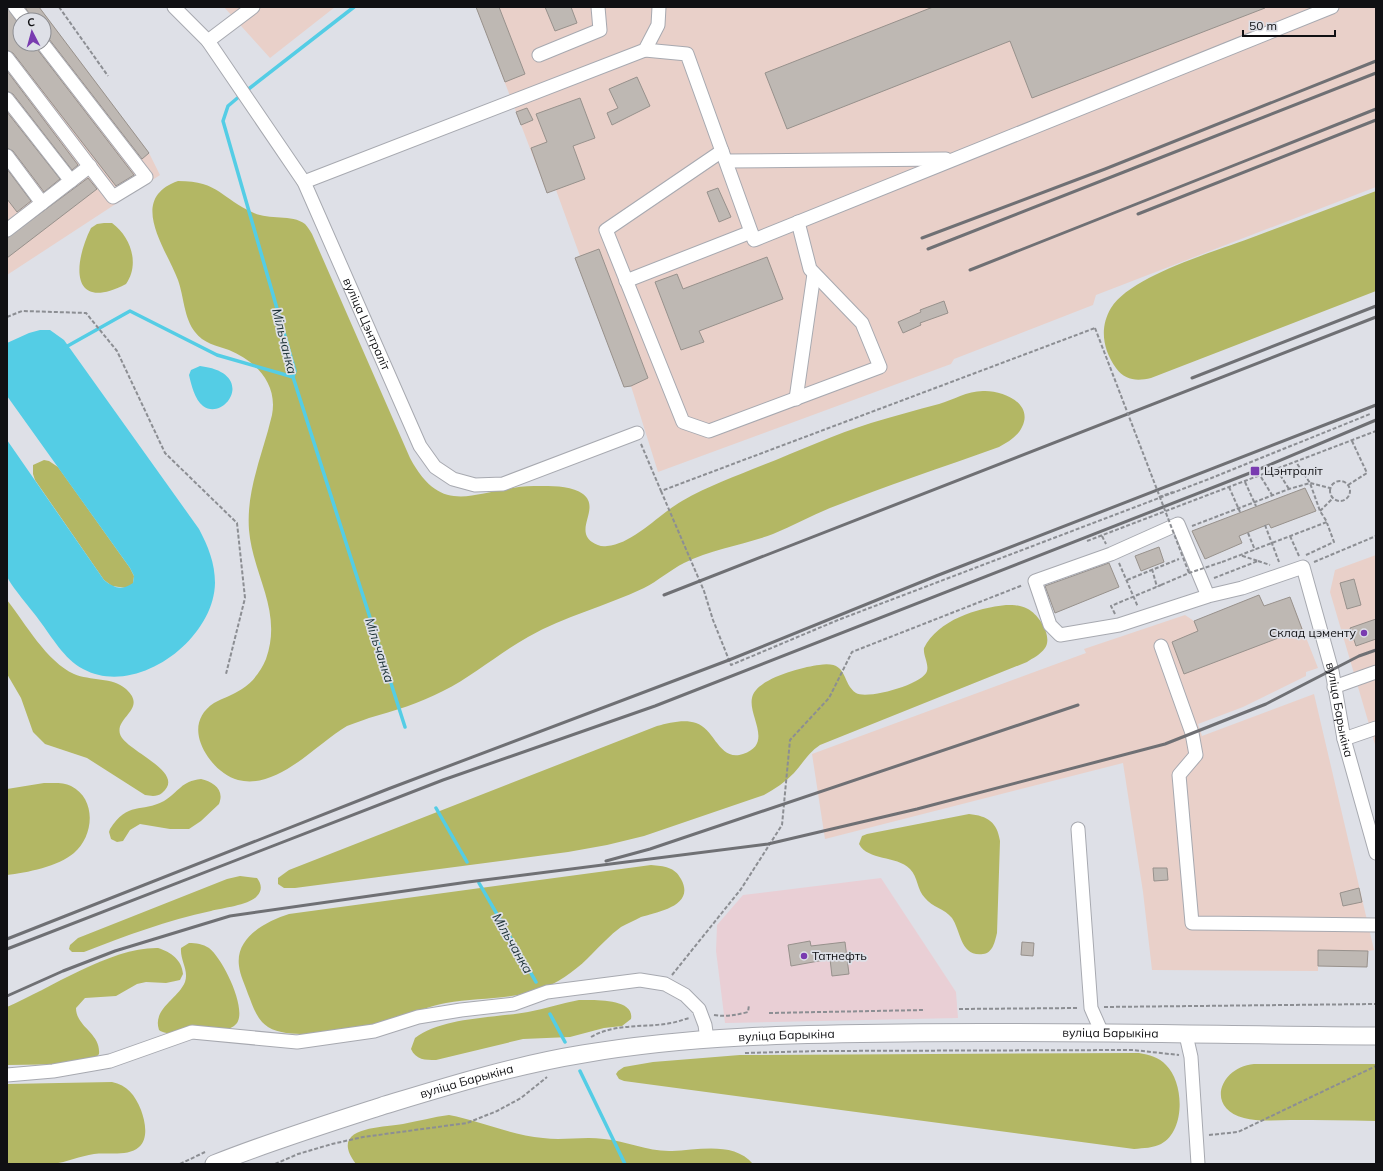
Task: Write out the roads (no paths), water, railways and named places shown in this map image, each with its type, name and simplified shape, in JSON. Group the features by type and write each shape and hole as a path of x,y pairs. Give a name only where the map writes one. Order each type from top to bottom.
{"main road":[{"name":"вуліца Барыкіна","path":"214,1164 344,1118 488,1076 586,1053 707,1039 797,1034 1102,1033 1376,1036"}],"street":[{"name":"вуліца Цэнтраліт","path":"174,7 208,41 304,182 420,446 435,467 453,478 475,485 503,484 637,433"},
{"path":"208,41 253,7"},
{"path":"540,55 600,30 598,7"},
{"path":"645,50 658,25 659,7"},
{"path":"304,182 645,50 687,54 754,240 1332,7"},
{"path":"7,58 113,197 146,177 49,52"},
{"path":"7,99 71,181"},
{"path":"7,156 42,203"},
{"path":"798,222 810,269 862,323 880,367 796,400 709,430 683,422 606,230 724,156 954,159"},
{"path":"9,223 42,203 90,166"},
{"path":"626,281 751,232"},
{"path":"796,400 814,274"},
{"path":"1178,524 1208,596 1119,625 1060,635 1050,625 1035,581 1111,554 1178,524"},
{"name":"вуліца Барыкіна","path":"1208,596 1242,588 1299,561 1332,671 1344,739 1376,853"},
{"path":"1161,646 1192,733 1196,755 1179,775 1192,923 1376,925"},
{"path":"1334,687 1376,672"},
{"path":"1344,739 1376,728"},
{"path":"1078,829 1091,1008 1102,1033"},
{"path":"7,1075 53,1071 110,1061 192,1032 297,1042 374,1031 418,1017 514,1004 547,992 640,980 665,984 685,995 698,1009 707,1039"},
{"path":"1186,1035 1190,1057 1198,1164"}],"water":[{"path":"40,330 50,330 64,340 199,529 208,548 215,576 215,583 211,604 201,625 187,643 168,658 148,670 126,676 104,676 76,665 64,654 16,591 7,576 7,440 104,580 115,587 122,588 133,583 134,576 130,568 7,396 7,343 29,333"},
{"path":"200,366 218,370 228,377 232,386 232,395 227,402 220,407 212,409 203,406 196,396 189,375 191,370"}],"waterway":[{"name":"Мільчанка","path":"246,91 354,7"},
{"name":"Мільчанка","path":"241,95 228,106 223,121 295,371 293,377 405,727"},
{"path":"64,348 130,311 217,355 293,377"},
{"name":"Мільчанка","path":"436,808 467,862"},
{"name":"Мільчанка","path":"479,883 536,982"},
{"name":"Мільчанка","path":"550,1014 565,1042"},
{"name":"Мільчанка","path":"580,1071 625,1164"}],"railway":[{"path":"922,238 1105,169 1376,61"},
{"path":"928,249 1376,73"},
{"path":"970,270 1376,109"},
{"path":"1138,214 1376,120"},
{"path":"1192,378 1376,306"},
{"path":"664,595 1376,317"},
{"path":"7,939 388,789 729,660 936,576 1376,405"},
{"path":"7,949 443,780 655,706 1255,471 1376,420"},
{"path":"7,996 63,971 115,951 230,916 468,882 768,844 917,809 1165,744 1266,704 1359,656 1376,650"},
{"path":"606,861 650,849 1078,705"}],"place":[{"name":"Цэнтраліт","path":"1255,471"},
{"name":"Склад цэменту","path":"1364,633"},
{"name":"Татнефть","path":"804,956"}]}
